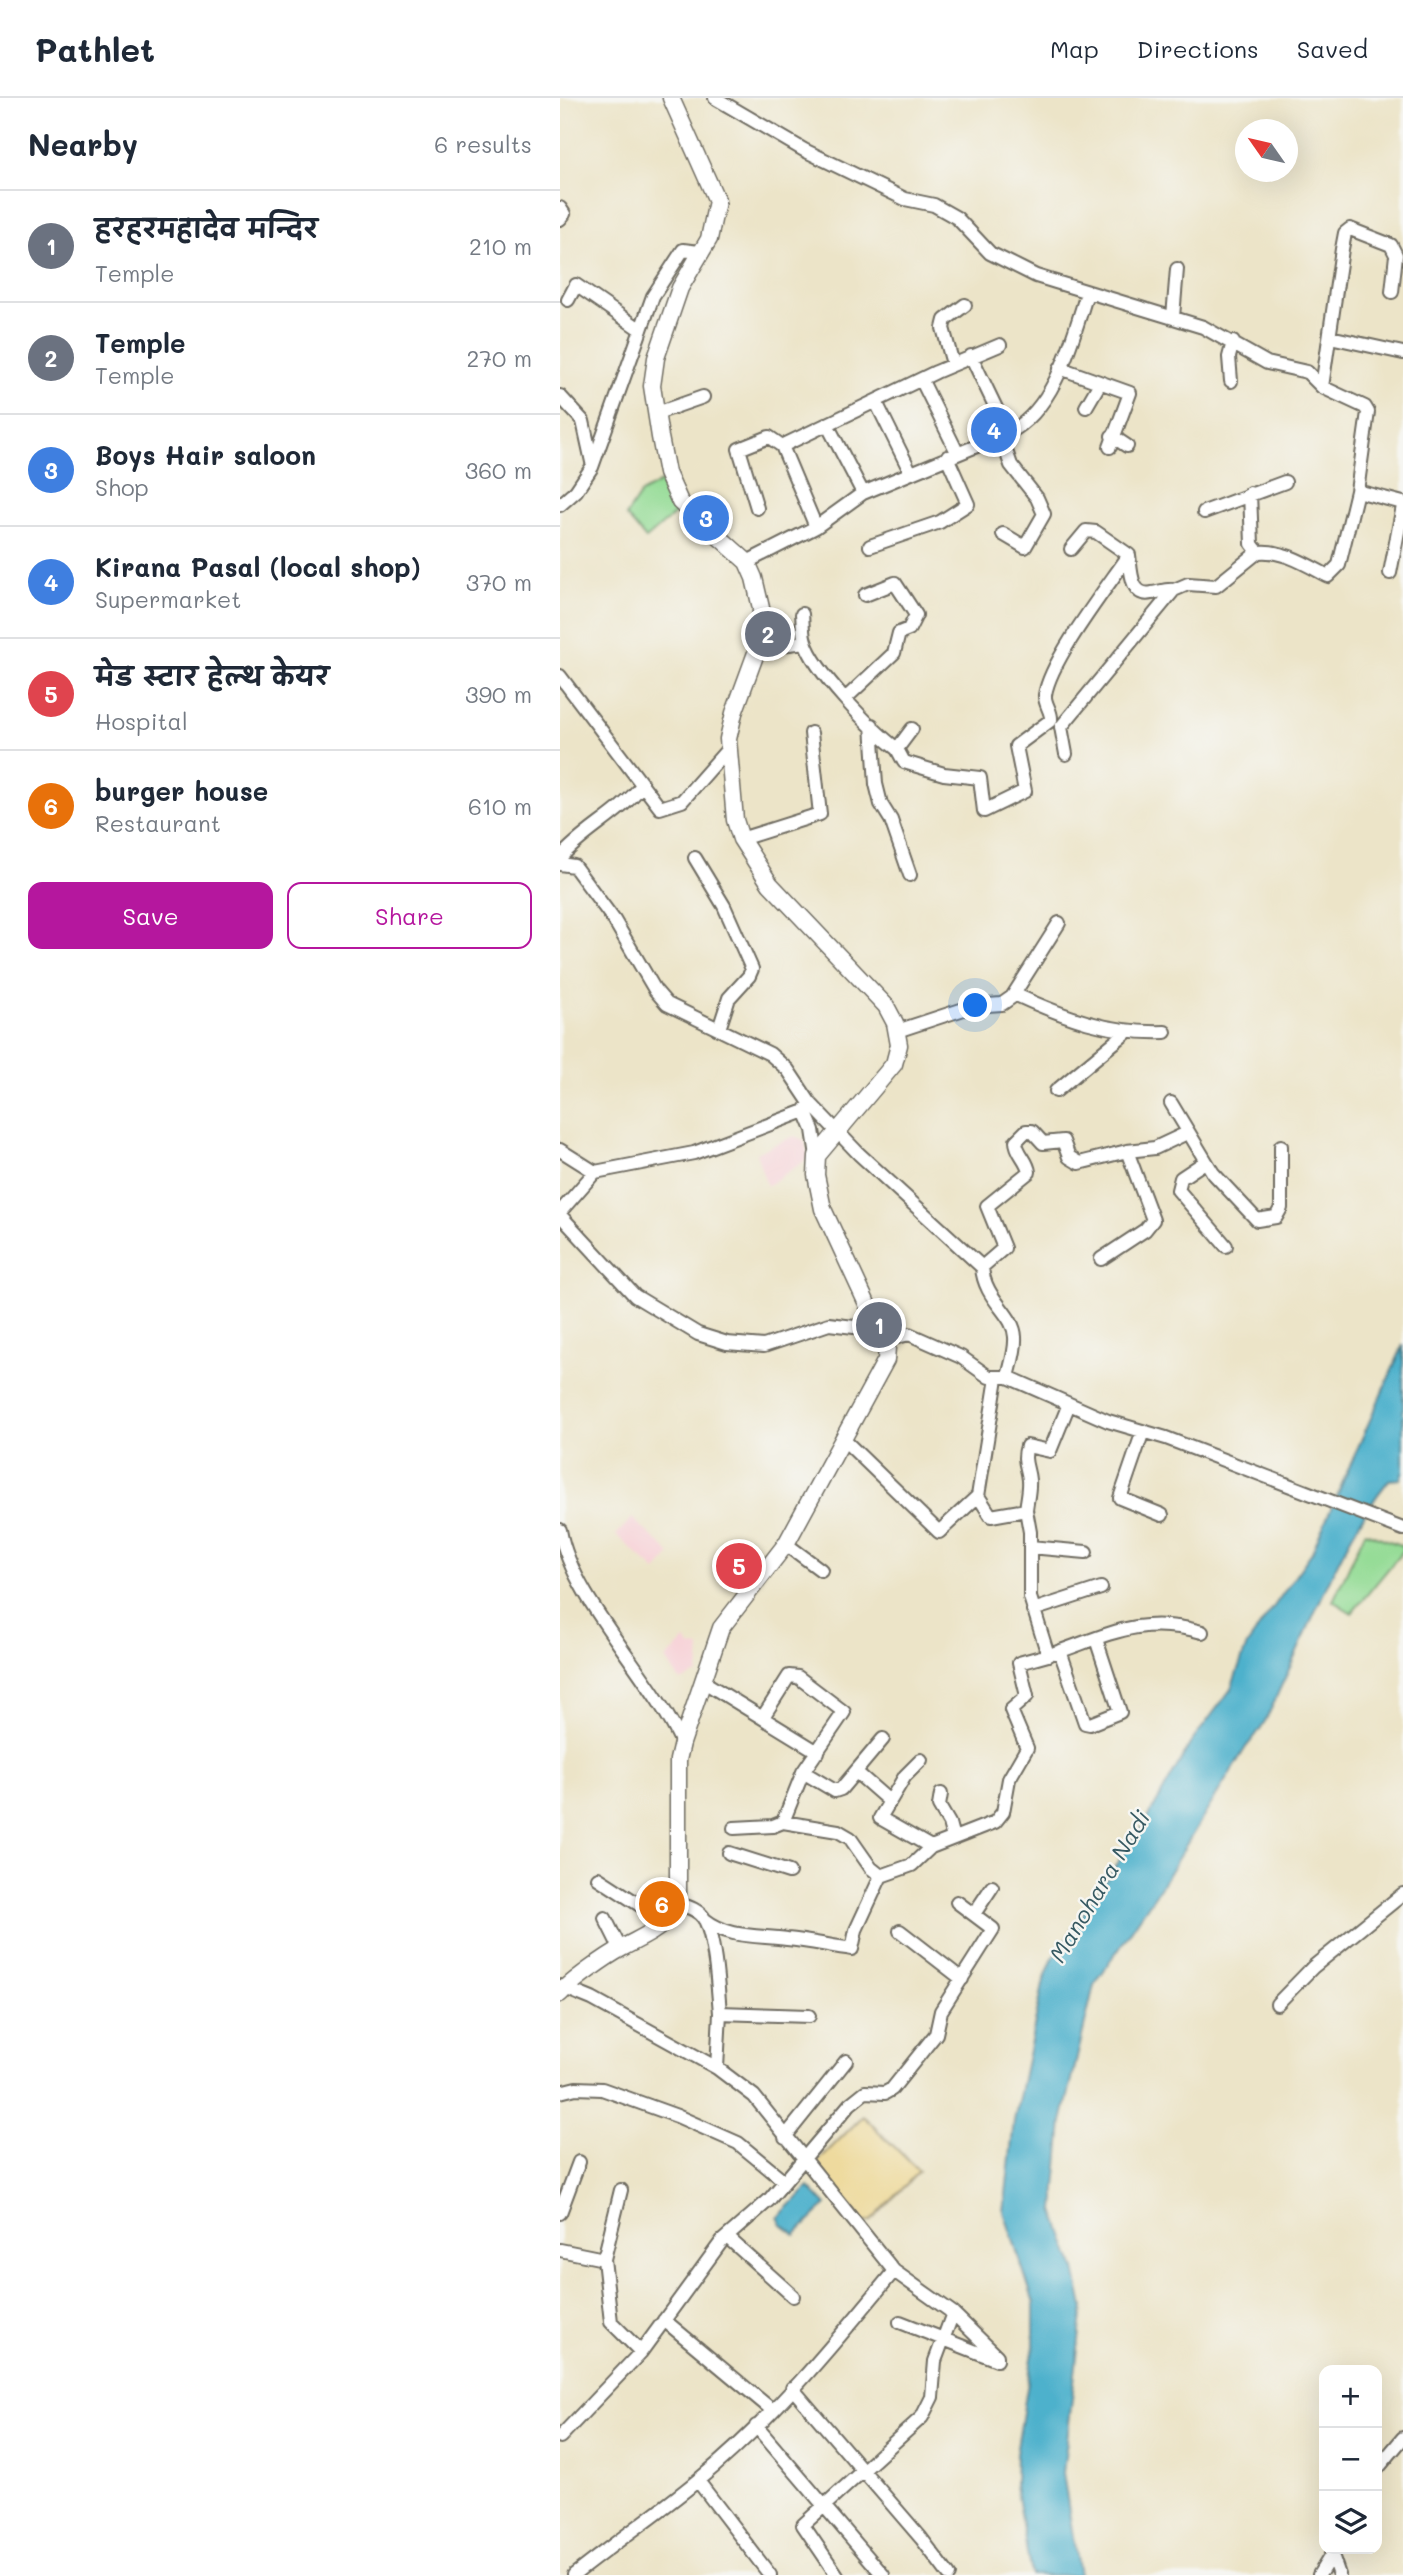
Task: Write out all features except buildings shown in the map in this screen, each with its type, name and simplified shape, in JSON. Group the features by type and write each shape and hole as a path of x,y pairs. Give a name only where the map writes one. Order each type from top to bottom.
{"main road":[{"path":"562,1989 620,1948 650,1935 666,1922 677,1903 678,1760 681,1743 721,1628 786,1545 886,1360 886,1340 874,1321 822,1209 816,1175 817,1156 894,1064 899,1045 897,1031 891,1014 878,996 770,884 741,839 735,820 727,750 734,713 763,628 761,608 747,562 680,502 667,472 652,386 656,358 680,288 709,239 717,201 671,98"}],"street":[{"path":"715,98 804,150 905,200 934,205 957,218 990,253 1036,276 1203,327 1267,363 1307,372 1322,387 1365,407 1368,412 1357,491 1339,565 1328,576 1286,556 1258,552 1252,544 1250,493"},
{"path":"560,208 564,214 560,219"},
{"path":"1322,387 1342,248 1345,233 1350,229 1391,245 1396,255 1392,292"},
{"path":"560,505 576,491 592,467 653,296 683,250 699,252"},
{"path":"1173,317 1177,269"},
{"path":"568,300 576,285 640,330"},
{"path":"747,562 816,527 863,493 1004,433 1034,415 1067,356 1087,293"},
{"path":"953,364 943,328 945,320 965,306"},
{"path":"1330,337 1403,353"},
{"path":"1231,382 1229,357 1233,342"},
{"path":"782,446 953,364 1000,345"},
{"path":"971,356 1004,433 1011,465 1037,498 1044,514 1025,547 1003,534"},
{"path":"1060,368 1130,393 1111,441 1127,446"},
{"path":"870,546 940,522 968,504 952,455 922,381"},
{"path":"1086,407 1100,383"},
{"path":"560,396 583,421 592,467"},
{"path":"657,413 704,397"},
{"path":"876,402 911,473"},
{"path":"828,426 863,493"},
{"path":"757,508 739,449 769,437 782,446 816,527"},
{"path":"1204,512 1284,482"},
{"path":"1357,491 1403,505 1391,573"},
{"path":"1072,549 1086,531 1096,532 1129,555 1132,582 1139,592 1148,595 1166,589 1174,590"},
{"path":"802,614 805,642 845,699 882,738 897,749 904,762 944,774 980,778 984,811 1025,791 1016,746 1056,724 1174,590 1188,584 1216,586 1258,552"},
{"path":"1066,754 1045,698 1049,684 1080,626 1129,555"},
{"path":"845,699 894,653 899,633 909,629 916,615 895,583 865,595"},
{"path":"758,648 805,642"},
{"path":"560,676 660,808 668,808 682,801 727,750"},
{"path":"872,725 876,784 881,804 891,820 910,875"},
{"path":"897,749 912,729"},
{"path":"741,839 820,814 811,733"},
{"path":"560,858 574,843 632,798 642,785"},
{"path":"695,858 723,906 752,969 729,998 719,1029"},
{"path":"560,864 574,866 591,886 654,990 667,1004 770,1054 788,1070 808,1107 817,1156"},
{"path":"897,1031 973,1006 1002,1004 1014,993 1059,923"},
{"path":"1014,993 1064,1016 1100,1028 1127,1032 1165,1032"},
{"path":"1056,1091 1127,1032"},
{"path":"1171,1103 1205,1162 1257,1220 1266,1221 1276,1217 1281,1208 1282,1146"},
{"path":"808,1107 839,1131 859,1154 982,1267 986,1290 1012,1325 1016,1336 1003,1377 978,1496 939,1532 842,1438"},
{"path":"808,1107 694,1153 595,1172 560,1214 635,1296 698,1334 727,1343 764,1346 828,1324 854,1327 874,1321"},
{"path":"982,1267 1004,1248 987,1206 1029,1172 1028,1165 1016,1146 1020,1135 1032,1131 1043,1143 1063,1141 1069,1157 1079,1163 1127,1151 1155,1148 1187,1133"},
{"path":"560,1150 595,1172"},
{"path":"1101,1259 1145,1230 1153,1220 1127,1151"},
{"path":"1205,1162 1181,1178 1178,1190 1226,1246"},
{"path":"886,1340 909,1334 961,1357 989,1377 1003,1377 1108,1421 1143,1431 1403,1528"},
{"path":"1069,1404 1050,1451 1027,1446 1023,1465 1029,1475 1026,1510 1033,1610 1084,1723 1090,1724 1120,1712 1096,1639"},
{"path":"1143,1431 1120,1498 1162,1515"},
{"path":"978,1496 991,1516 1026,1510"},
{"path":"561,1536 580,1582 667,1711 681,1743"},
{"path":"786,1545 821,1570"},
{"path":"1030,1547 1086,1552"},
{"path":"1033,1610 1101,1588"},
{"path":"677,1903 690,1907 720,1929 741,1936 804,1941 852,1950 856,1930 881,1876 912,1865 931,1847 995,1822 1003,1812 1009,1779 1027,1748 1011,1710 1027,1696 1019,1663 1146,1625 1173,1624 1202,1632"},
{"path":"763,1717 789,1676 798,1677 844,1712 803,1772 783,1822"},
{"path":"704,1682 751,1714 763,1717 818,1752"},
{"path":"803,1772 835,1791 845,1786 883,1739"},
{"path":"920,1760 880,1814 883,1820 931,1847"},
{"path":"856,1772 888,1800"},
{"path":"941,1794 939,1806 949,1823 953,1838"},
{"path":"734,1828 773,1826 783,1822 838,1831 850,1838 871,1868 881,1876"},
{"path":"729,1853 789,1872"},
{"path":"598,1878 666,1922"},
{"path":"974,1913 992,1887"},
{"path":"1277,2004 1313,1967 1403,1894"},
{"path":"560,2437 641,2352 727,2237 769,2200 783,2180 858,2098 866,2092 886,2093 936,2034 941,2011 993,1929 957,1902"},
{"path":"605,1918 620,1948"},
{"path":"705,1919 715,1965 720,2013 717,2068"},
{"path":"900,1931 962,1979"},
{"path":"562,1989 717,2068 754,2096 894,2271 953,2313 997,2356 997,2360 900,2322"},
{"path":"720,2013 809,2016"},
{"path":"785,2137 846,2061"},
{"path":"560,2092 576,2088 602,2089 677,2116 738,2143 783,2180"},
{"path":"560,2213 579,2162"},
{"path":"621,2190 604,2259 611,2322 641,2352"},
{"path":"727,2237 793,2296"},
{"path":"560,2250 604,2259"},
{"path":"574,2575 698,2481 792,2388 894,2271"},
{"path":"837,2575 803,2528 887,2446 917,2424 929,2405 934,2388 935,2361 953,2313"},
{"path":"664,2320 771,2409"},
{"path":"792,2388 949,2575"},
{"path":"755,2426 883,2575"},
{"path":"1382,2463 1403,2438"},
{"path":"698,2481 770,2575"},
{"path":"1319,2575 1333,2554"},
{"path":"1334,2554 1339,2575"}],"shaded area":[{"path":"794,1136 804,1140 809,1158 767,1186 756,1153"},
{"path":"632,1518 671,1554 656,1571 616,1535"},
{"path":"685,1640 691,1647 700,1648 698,1674 680,1681 666,1659"}],"green space":[{"path":"661,482 676,513 646,539 626,516 641,493"},
{"path":"1365,1532 1403,1546 1403,1551 1352,1613 1333,1601"}],"sand":[{"path":"863,2116 919,2171 871,2221 864,2223 816,2163"}],"water":[{"path":"1403,1345 1403,1471 1400,1479 1389,1480 1358,1525 1265,1721 1246,1747 1156,1894 1094,1985 1062,2122 1054,2210 1075,2269 1083,2307 1063,2473 1079,2575 1031,2575 1015,2485 1016,2454 1034,2346 1034,2303 1004,2212 1014,2121 1044,1980 1053,1958 1148,1818 1190,1744 1231,1689 1247,1645 1312,1552"},
{"path":"809,2187 826,2205 795,2235 782,2225 778,2217"}],"place":[{"name":"Kirana Pasal (local shop)","path":"994,430"},
{"name":"Boys Hair saloon","path":"706,518"},
{"name":"Temple","path":"768,634"},
{"name":"हरहरमहादेव मन्दिर","path":"879,1325"},
{"name":"मेड स्टार हेल्थ केयर","path":"739,1566"},
{"name":"burger house","path":"662,1904"}],"water label":[{"name":"Manohara Nadi","path":"1099,1886"}]}
